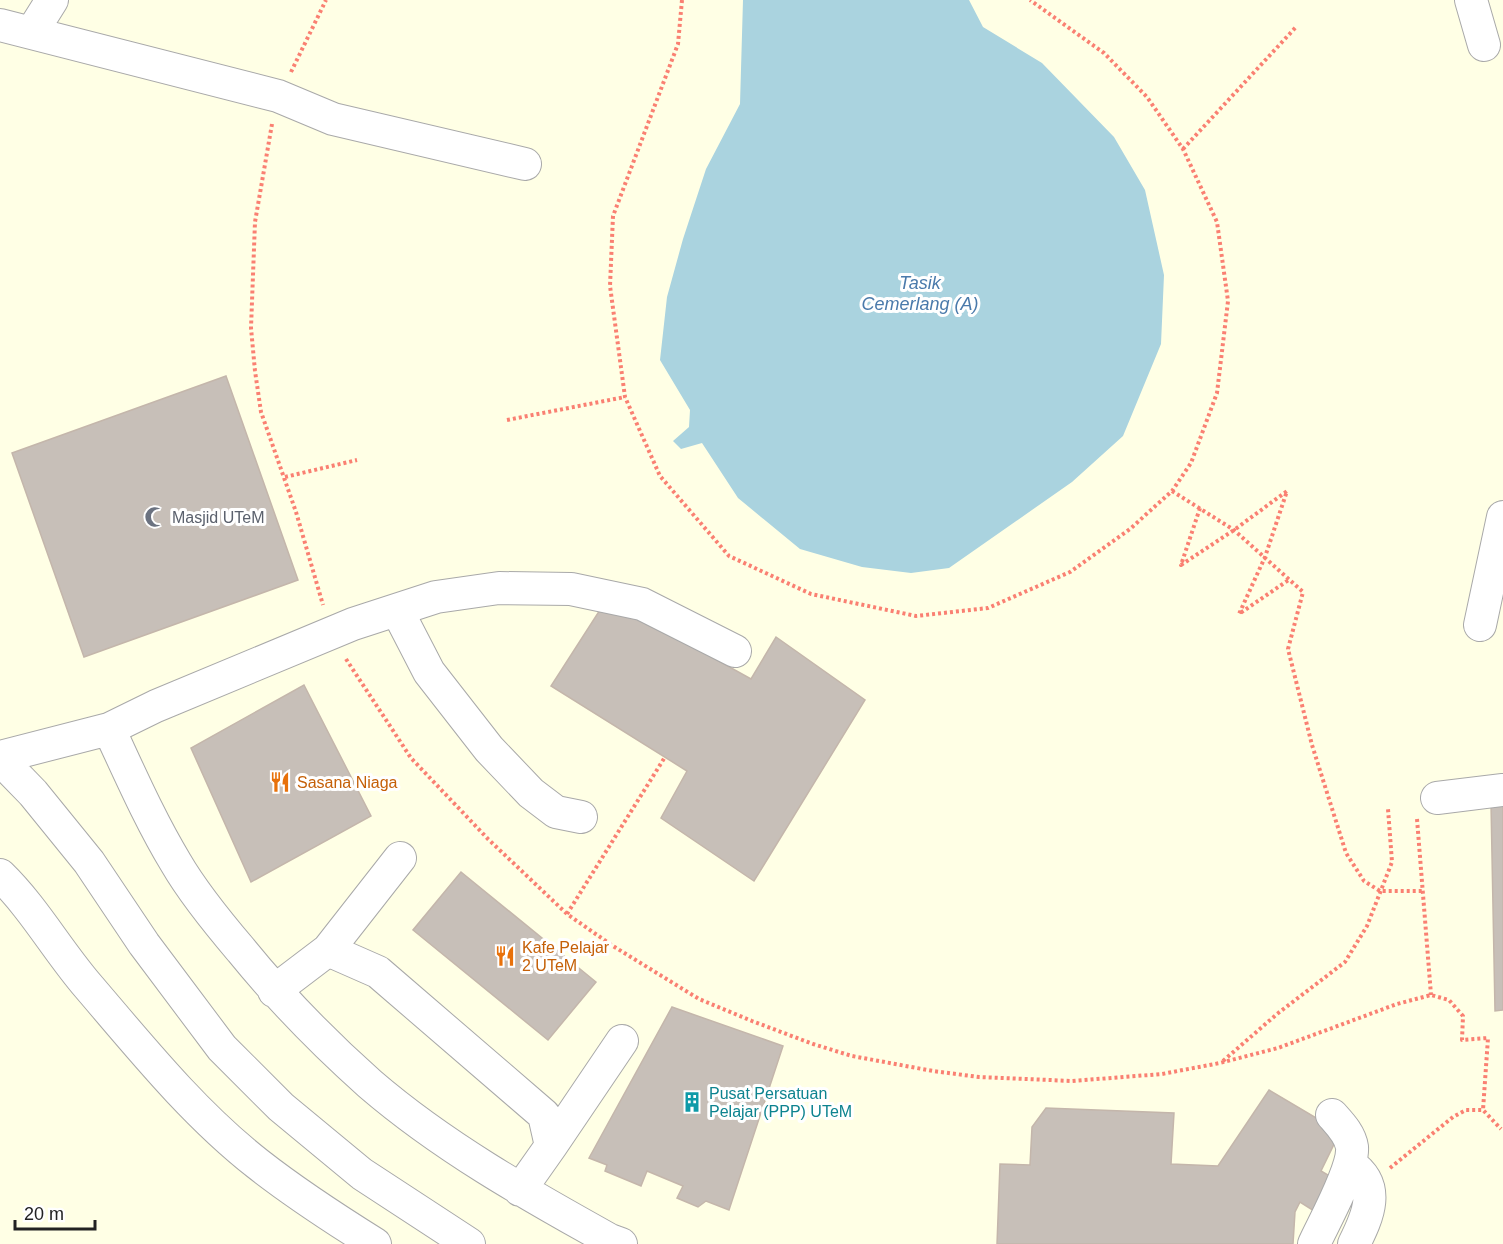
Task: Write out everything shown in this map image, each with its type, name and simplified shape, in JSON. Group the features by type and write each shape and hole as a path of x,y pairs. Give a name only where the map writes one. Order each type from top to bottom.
{"street":[{"path":"32,32 52,0"},
{"path":"1471,0 1484,45"},
{"path":"0,25 278,96 333,118 525,164"},
{"path":"1480,625 1503,517"},
{"path":"469,1244 363,1174 281,1107 222,1048 144,944 89,862 33,793 0,758 109,729 156,706 333,632 436,597 499,588 571,589 642,604 735,651"},
{"path":"397,609 429,672 489,749 531,793 556,812 581,817"},
{"path":"109,729 140,797 176,863 217,921 274,991 371,1084 435,1133 520,1190 609,1240 621,1244"},
{"path":"1427,806 1503,790"},
{"path":"274,991 328,950 400,858"},
{"path":"0,875 18,893 86,983 207,1119 258,1164 338,1222 375,1244"},
{"path":"328,950 378,972 543,1115 551,1146"},
{"path":"520,1190 622,1041"},
{"path":"1332,1115 1343,1127 1352,1146 1368,1217 1354,1244"},
{"path":"1314,1244 1359,1174"}],"path":[{"path":"326,0 278,96 255,222 251,328 261,412 285,477 324,609 341,651 411,758 488,839 567,914 613,946 699,999 762,1025 852,1056 933,1071 979,1077 1072,1081 1162,1074 1220,1063 1278,1048 1397,1004 1431,995 1449,1000 1463,1016 1462,1040 1488,1038 1483,1110 1501,1130"},
{"path":"682,0 678,44 613,216 610,286 625,397 660,476 729,556 811,594 916,616 988,608 1070,572 1130,529 1172,491 1191,463 1217,393 1228,301 1218,222 1184,149 1147,97 1104,53 1030,0"},
{"path":"1184,149 1296,27"},
{"path":"507,420 625,397"},
{"path":"285,477 357,460"},
{"path":"1172,491 1234,530 1303,592 1288,650 1312,745 1346,853 1364,881 1380,891 1423,891"},
{"path":"1200,508 1181,565 1287,491 1265,557 1239,614 1290,579"},
{"path":"567,914 665,757"},
{"path":"1427,806 1423,891 1431,995"},
{"path":"1220,1063 1277,1014 1345,962 1367,926 1392,862 1388,809"},
{"path":"1359,1174 1466,1110 1483,1110"}],"shaded area":[{"path":"0,0 1503,0 1503,1244 0,1244"}],"water":[{"name":"Tasik Cemerlang (A)","path":"743,0 969,0 983,27 1042,63 1114,137 1145,190 1164,275 1161,344 1123,436 1072,482 949,568 911,573 862,567 800,549 738,498 702,443 681,449 673,441 689,427 690,410 660,360 667,297 706,169 740,104"}],"building":[{"name":"Masjid UTeM","path":"226,376 298,580 84,657 12,453"},
{"path":"607,599 751,679 776,637 865,700 754,881 661,818 687,771 551,686"},
{"name":"Sasana Niaga","path":"304,685 371,816 251,882 191,748"},
{"path":"1503,803 1503,1010 1495,1011 1491,804"},
{"name":"Kafe Pelajar 2 UTeM","path":"461,872 596,982 548,1040 413,930"},
{"name":"Pusat Persatuan Pelajar (PPP) UTeM","path":"672,1007 783,1046 729,1210 706,1201 698,1207 677,1198 683,1186 647,1171 641,1186 605,1171 607,1165 589,1158"},
{"path":"1269,1090 1340,1132 1321,1171 1333,1178 1314,1211 1300,1202 1295,1212 1293,1244 997,1244 1000,1164 1030,1165 1032,1127 1046,1108 1174,1113 1171,1164 1218,1166"}],"place":[{"name":"Masjid UTeM","path":"155,517"},
{"name":"Sasana Niaga","path":"280,782"},
{"name":"Kafe Pelajar 2 UTeM","path":"505,956"},
{"name":"Pusat Persatuan Pelajar (PPP) UTeM","path":"692,1102"}]}
